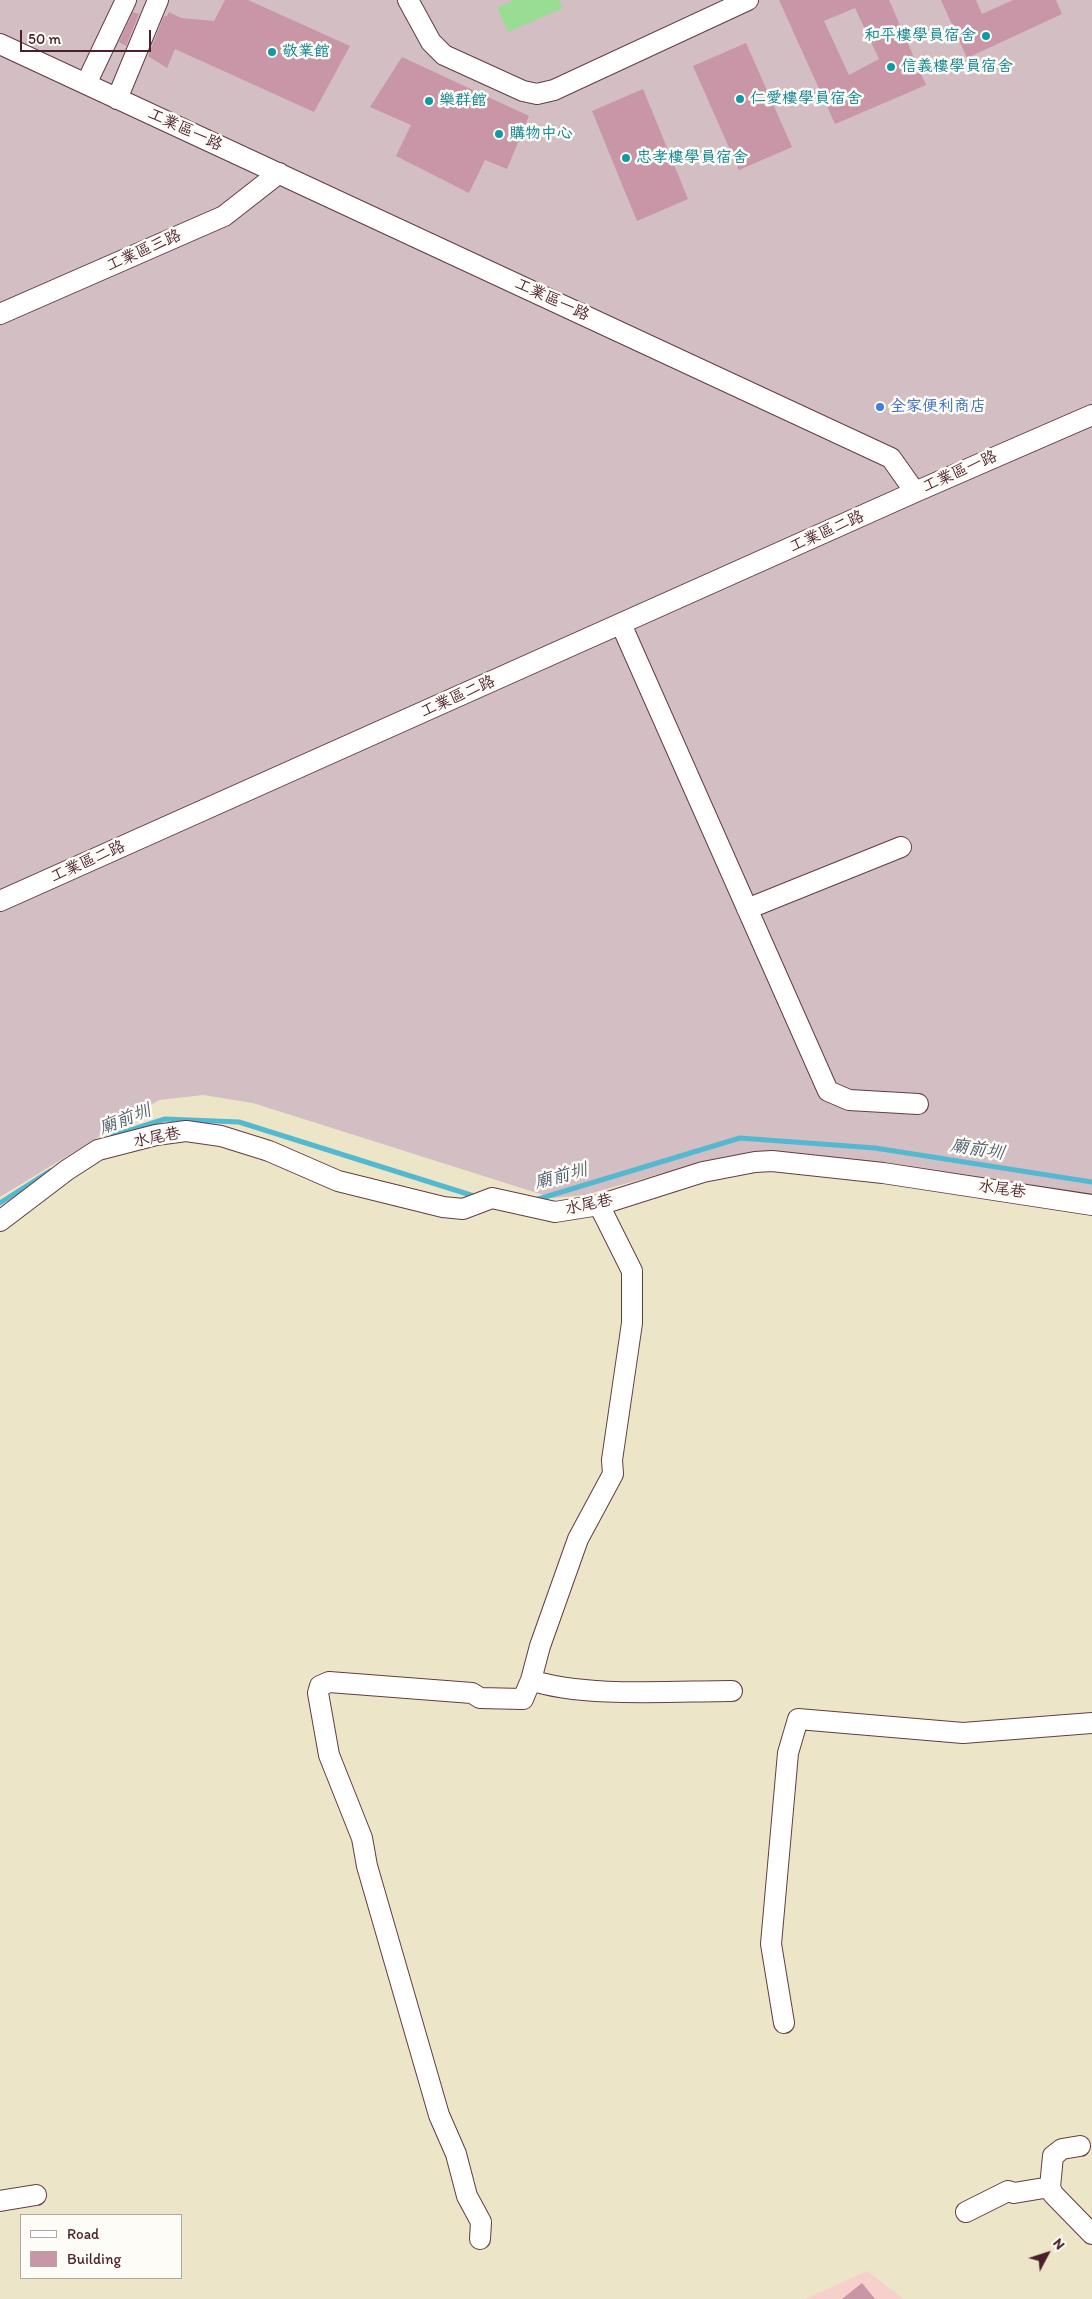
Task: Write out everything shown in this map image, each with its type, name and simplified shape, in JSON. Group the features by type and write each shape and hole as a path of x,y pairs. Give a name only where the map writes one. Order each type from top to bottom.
{"street":[{"path":"86,84 126,0"},
{"path":"117,99 158,0"},
{"path":"408,0 431,42 444,55 523,91 537,94 554,90 748,0"},
{"name":"工業區一路","path":"0,44 890,458 915,492 1092,415"},
{"name":"工業區三路","path":"0,314 224,216 279,173"},
{"name":"工業區二路","path":"0,901 915,492"},
{"path":"621,624 828,1091 849,1100 918,1104"},
{"path":"747,909 901,847"},
{"name":"水尾巷","path":"0,1221 67,1170 98,1150 156,1135 186,1131 221,1136 269,1151 338,1181 443,1207 471,1207 492,1198 555,1212 599,1205 703,1172 755,1162 772,1161 883,1173 1092,1205"},
{"path":"480,2239 481,2222 467,2196 456,2154 439,2115 367,1866 362,1838 329,1755 318,1693 320,1686 329,1682 472,1693 480,1698 523,1699 578,1539 613,1474 612,1460 632,1323 632,1271 599,1205"},
{"path":"531,1680 552,1685 616,1691 732,1691"},
{"path":"784,2023 771,1944 788,1754 798,1719 963,1733 1092,1723"},
{"path":"1080,2146 1062,2149 1053,2156 1050,2187 1053,2194 1091,2230"},
{"path":"966,2212 1008,2191 1014,2193 1050,2187"},
{"path":"0,2201 36,2195"}],"shaded area":[{"path":"0,0 1092,0 1092,1198 1032,1185 832,1161 743,1156 689,1166 585,1195 553,1198 253,1103 203,1095 159,1100 0,1197"},
{"path":"867,2271 904,2299 805,2299"}],"green space":[{"path":"515,0 559,0 563,8 508,32 497,7"}],"building":[{"name":"敬業館","path":"225,0 248,0 350,46 314,112 175,49 167,68 148,56 164,16 167,16 169,12 181,18 214,21"},
{"name":"信義樓學員宿舍","path":"779,0 889,0 926,85 835,124","holes":["855,8 879,59 849,75 824,21"]},
{"name":"和平樓學員宿舍","path":"941,0 976,0 982,14 1013,0 1056,0 1062,14 967,58"},
{"path":"133,12 139,14 126,46 119,42"},
{"name":"仁愛樓學員宿舍","path":"746,43 792,147 739,170 693,66"},
{"path":"402,57 529,116 507,169 485,160 469,193 396,156 411,125 370,107"},
{"name":"忠孝樓學員宿舍","path":"643,89 688,199 637,221 592,111"},
{"path":"862,2283 875,2299 842,2299"}],"waterway":[{"name":"廟前圳","path":"112,1136 165,1119 239,1122 474,1196"},
{"name":"廟前圳","path":"535,1200 740,1138 875,1148 1092,1182"},
{"name":"廟前圳","path":"0,1203 50,1171"}],"place":[{"name":"和平樓學員宿舍","path":"986,36"},
{"name":"敬業館","path":"272,52"},
{"name":"信義樓學員宿舍","path":"891,67"},
{"name":"仁愛樓學員宿舍","path":"740,99"},
{"name":"樂群館","path":"429,101"},
{"name":"購物中心","path":"499,134"},
{"name":"忠孝樓學員宿舍","path":"626,158"},
{"name":"全家便利商店","path":"880,407"}]}
